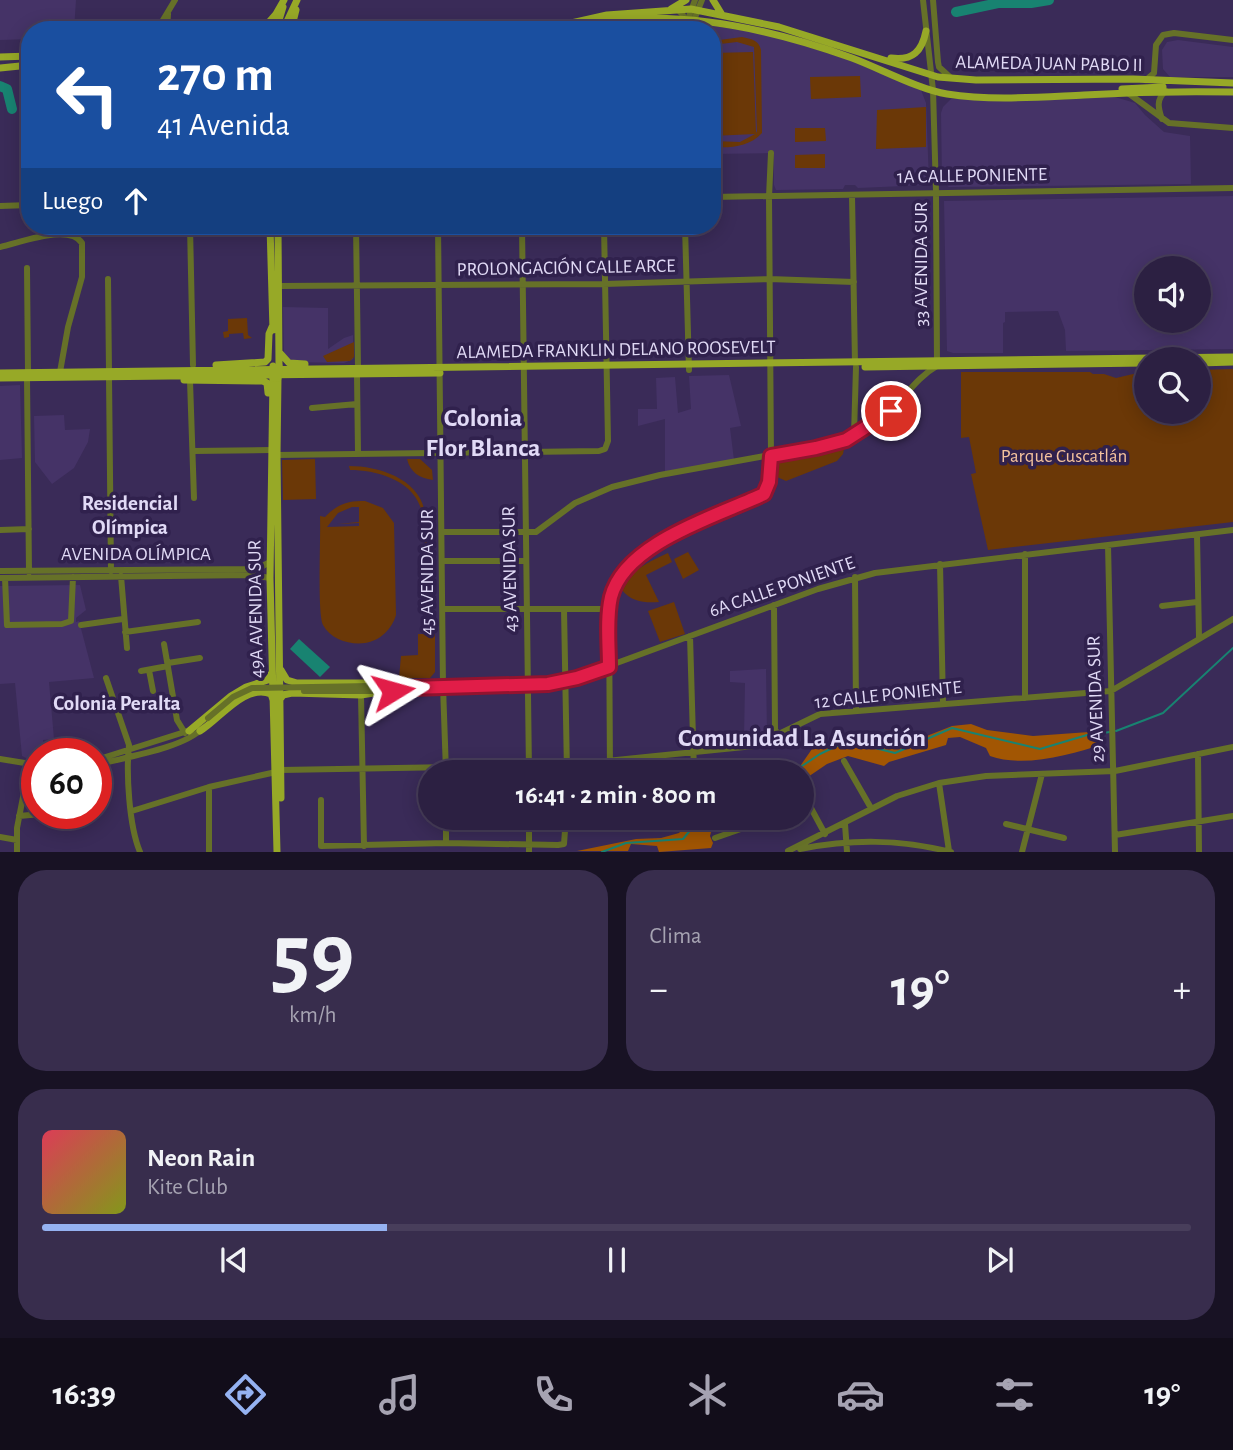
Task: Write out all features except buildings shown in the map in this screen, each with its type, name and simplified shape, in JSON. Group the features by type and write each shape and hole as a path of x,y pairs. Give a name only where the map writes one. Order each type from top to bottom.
{"main road":[{"path":"284,0 285,21"},
{"path":"270,21 284,0"},
{"path":"287,21 298,0"},
{"path":"674,9 686,0"},
{"path":"713,0 721,13"},
{"name":"ALAMEDA JUAN PABLO II","path":"579,21 674,9 718,21"},
{"name":"ALAMEDA JUAN PABLO II","path":"620,21 721,13 779,27 935,76 954,79 1172,82 1233,87"},
{"name":"ALAMEDA JUAN PABLO II","path":"721,22 842,55 947,94 977,97 1233,87"},
{"path":"878,57 912,57 922,46 926,31"},
{"path":"0,57 21,56"},
{"path":"0,68 21,66"},
{"path":"935,76 946,82 978,84 1115,82 1233,87"},
{"path":"933,90 1037,93 1098,91 1142,83"},
{"path":"270,235 272,327 276,366"},
{"path":"276,366 278,235"},
{"path":"159,370 193,365 263,363 268,359 269,334 272,327"},
{"path":"278,351 291,364 343,364 357,371"},
{"name":"ALAMEDA FRANKLIN DELANO ROOSEVELT","path":"28,375 60,372 174,376 1233,356"},
{"path":"1211,363 1233,362"},
{"name":"ALAMEDA FRANKLIN DELANO ROOSEVELT","path":"937,363 1134,363"},
{"name":"49A AVENIDA SUR","path":"276,366 270,562 276,664"},
{"name":"ALAMEDA FRANKLIN DELANO ROOSEVELT","path":"0,375 109,374 159,370 357,371"},
{"path":"174,376 190,381 265,382 268,387 268,412 275,419 281,413 284,382 343,379 357,371"},
{"name":"49A AVENIDA SUR","path":"274,452 279,852"},
{"path":"187,732 231,696 271,677 276,664"},
{"path":"276,664 290,682 393,683 410,688"},
{"path":"200,732 237,701 266,689 264,682"},
{"path":"290,682 288,689 292,693"},
{"path":"262,692 271,694 277,702 283,695 292,693 361,695 410,688"}],"street":[{"path":"162,21 175,0"},
{"path":"691,15 695,0"},
{"path":"688,21 702,0"},
{"path":"933,0 938,62 943,72 954,79"},
{"name":"33 AVENIDA SUR","path":"923,1 935,76 937,363"},
{"path":"168,12 168,21"},
{"path":"1142,83 1151,78 1155,68 1156,45 1161,36 1166,34 1233,40"},
{"path":"1155,68 1159,78 1172,82"},
{"path":"1163,121 1158,104 1160,97 1167,91"},
{"path":"1128,93 1163,121 1177,125 1233,128"},
{"path":"610,760 609,609 611,595 620,577 636,558 652,547 764,494 769,482 771,153"},
{"name":"1A CALLE PONIENTE","path":"721,197 1233,188"},
{"path":"852,195 854,435"},
{"path":"0,206 21,205"},
{"path":"0,247 50,235"},
{"path":"60,372 68,327 82,277 84,251 82,243 74,235"},
{"path":"190,235 193,365"},
{"path":"356,235 358,453"},
{"name":"45 AVENIDA SUR","path":"438,235 446,760"},
{"name":"43 AVENIDA SUR","path":"522,235 528,760"},
{"path":"193,451 441,453 602,450 607,447 608,441 604,235"},
{"path":"685,235 689,367"},
{"path":"27,268 29,574"},
{"path":"108,279 111,573"},
{"name":"PROLONGACIÓN CALLE ARCE","path":"279,286 604,284 769,279 854,282"},
{"path":"442,531 536,532 575,503 612,487 660,475 836,443 854,435 891,411 924,373 937,363"},
{"path":"190,381 194,498"},
{"path":"312,408 357,404"},
{"path":"0,530 29,529"},
{"name":"6A CALLE PONIENTE","path":"209,719 225,702 243,691 565,682 855,577 890,570 1233,530"},
{"path":"1197,535 1199,637"},
{"name":"29 AVENIDA SUR","path":"1108,545 1115,852"},
{"path":"1025,554 1025,698"},
{"path":"443,561 526,561"},
{"name":"AVENIDA OLÍMPICA","path":"3,578 29,574 257,569 270,562"},
{"path":"940,564 943,704"},
{"name":"AVENIDA OLÍMPICA","path":"0,571 73,577 111,573 121,576 256,575 270,578"},
{"path":"121,576 127,648"},
{"path":"3,578 7,625 19,625 62,624 71,621 73,577"},
{"path":"855,577 856,710"},
{"path":"1162,606 1197,602"},
{"path":"774,605 775,729 778,735"},
{"path":"443,609 609,609"},
{"path":"564,609 567,760"},
{"path":"81,625 123,619"},
{"name":"12 CALLE PONIENTE","path":"625,760 754,746 812,716 856,710 1111,691 1233,619"},
{"path":"125,632 198,622"},
{"path":"690,636 694,760"},
{"path":"164,643 177,720 187,732"},
{"path":"141,671 200,658"},
{"path":"149,670 153,691"},
{"path":"106,678 129,746 132,811 140,852"},
{"path":"361,695 364,846"},
{"path":"128,754 187,732 209,719"},
{"path":"112,758 174,744 200,732 209,719"},
{"path":"788,851 845,824 871,808 911,790 939,783 986,776 1115,771 1233,747"},
{"path":"1198,754 1199,852"},
{"path":"0,757 21,761"},
{"path":"844,761 871,808"},
{"name":"12 CALLE PONIENTE","path":"132,811 209,787 279,771 418,769"},
{"path":"1022,852 1042,774"},
{"path":"788,851 846,842 903,842 950,851 939,783"},
{"path":"209,787 209,852"},
{"path":"321,800 321,846 446,843 529,848 564,844 565,830"},
{"path":"17,852 16,839 21,808"},
{"path":"814,816 825,834"},
{"path":"1115,835 1233,816"},
{"path":"845,824 847,852"},
{"path":"1006,824 1064,838"},
{"path":"446,830 446,843"},
{"path":"529,830 529,848"},
{"path":"715,838 738,830"},
{"path":"0,837 16,839"}],"shaded area":[{"path":"0,0 76,0 75,21 21,21 21,39 0,40"},
{"path":"721,27 767,34 855,62 921,90 926,103 927,185 858,188 855,185 845,185 843,189 776,190 774,153 721,154"},
{"path":"1178,40 1233,47 1233,77 1170,77 1163,69 1162,50 1167,42"},
{"path":"1115,97 1135,103 1164,132 1190,136 1191,184 949,187 942,182 941,113 951,99"},
{"path":"1233,196 1233,349 1134,347 1134,350 1066,351 1065,330 1058,311 1005,312 1003,353 947,351 944,201"},
{"path":"283,307 328,308 328,349 353,335 353,359 344,363 291,362 284,357"},
{"path":"729,375 741,426 730,428 734,460 665,472 665,419 638,426 638,409 657,409 656,378 675,377 678,413 691,409 689,376"},
{"path":"20,385 22,458 0,460 0,386"},
{"path":"64,415 65,430 90,429 88,442 74,468 52,484 35,462 34,416"},
{"path":"80,585 86,610 76,618 76,622 79,621 94,678 49,682 54,738 21,738 21,746 15,683 0,684 0,586"},
{"path":"299,639 330,667 320,677 290,649"},
{"path":"766,669 767,734 744,738 745,683 730,682 730,671"},
{"path":"971,724 987,730 1033,736 1103,731 1103,744 1047,759 1017,761 990,756 986,748 960,737 948,738 946,745 889,762 884,766 848,756 827,764 814,773 814,760 804,760 812,749 826,745 854,739 894,749 952,726"},
{"path":"682,830 712,830 710,836 713,843 711,848 659,852 657,846 631,844 628,851 577,851 636,839 661,838"}],"green space":[{"path":"742,37 751,39 761,50 762,133 739,146 721,147 721,141 740,142 755,134 721,136 721,53 753,52 756,133 754,47 737,42 721,44 721,40"},
{"path":"860,76 861,97 811,99 810,77"},
{"path":"926,107 926,147 876,149 877,110"},
{"path":"795,128 825,128 826,141 795,142"},
{"path":"825,154 825,168 795,168 795,155"},
{"path":"247,318 248,335 252,338 244,339 243,333 229,334 229,337 224,338 223,332 228,331 228,319"},
{"path":"354,342 354,357 350,361 327,362 323,356"},
{"name":"Parque Cuscatlán","path":"1233,369 1233,522 988,550 971,474 976,473 969,437 961,438 961,372 1090,372 1116,378 1134,374 1134,424 1211,424 1211,370"},
{"path":"845,444 843,454 837,461 786,481 775,476 775,462 778,458"},
{"path":"315,459 316,499 283,500 282,460"},
{"path":"407,459 420,459 432,470 433,480 416,474"},
{"path":"349,466 373,469 396,477 407,483 422,501 430,589 426,589 422,513 415,497 391,478 350,470"},
{"path":"359,501 383,508 394,523 396,615 380,637 359,643 336,638 323,625 320,605 320,516 325,517 348,502","holes":["359,507 359,522 337,524 359,523 359,526 327,527 338,513"]},
{"path":"688,552 699,570 683,579 674,559"},
{"path":"668,553 672,562 646,575 659,602 639,601 622,590 634,572"},
{"path":"674,602 685,634 660,642 648,611"},
{"path":"418,634 435,634 435,672 430,678 399,678 401,656 418,655"}],"waterway":[{"path":"956,12 998,3 1049,0"},
{"path":"0,86 7,89 12,109"},
{"path":"1116,731 1163,713 1233,648"},
{"path":"811,760 847,741 895,753 952,728 1040,749 1087,735 1110,732"},
{"path":"602,852 626,843 683,839 690,830"}],"district":[{"name":"Colonia Flor Blanca","path":"483,433"},
{"name":"Residencial Olímpica","path":"130,515"},
{"name":"Colonia Peralta","path":"117,703"},
{"name":"Comunidad La Asunción","path":"802,738"}],"route":[{"path":"393,691 410,688 548,684 565,682 609,667 611,595 623,573 636,558 695,525 764,494 769,482 771,456 846,440 891,411"}]}
